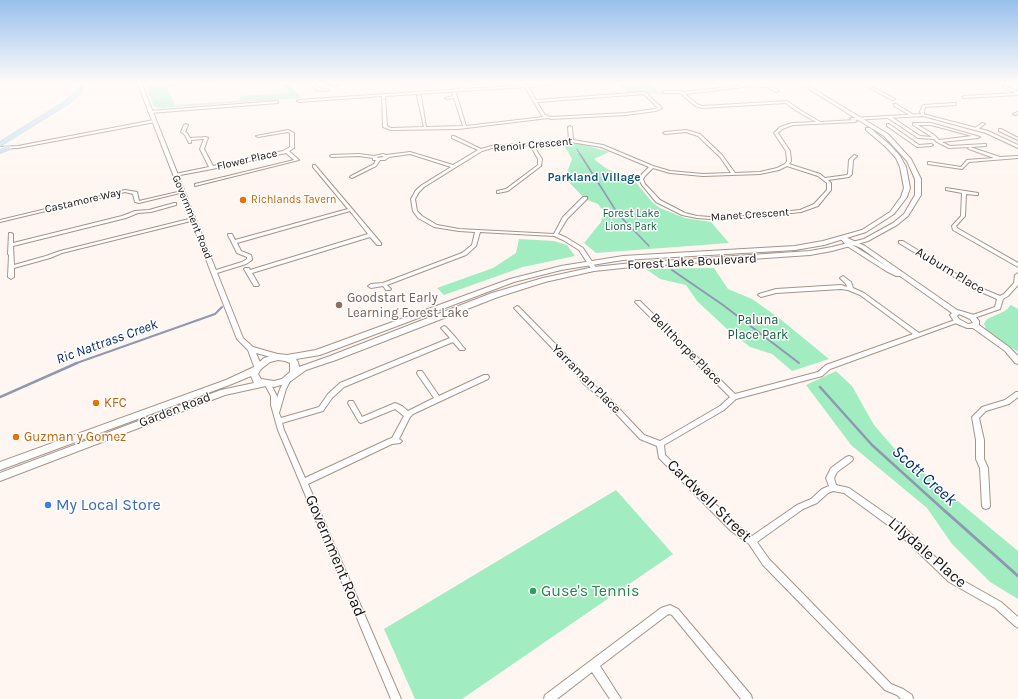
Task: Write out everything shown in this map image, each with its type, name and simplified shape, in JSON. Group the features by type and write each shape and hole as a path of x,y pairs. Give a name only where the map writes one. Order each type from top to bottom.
{"main road":[{"path":"0,138 40,115"},
{"path":"0,144 47,115"},
{"name":"Forest Lake Boulevard","path":"287,358 317,353 512,280 592,266 786,256 817,252 852,244 880,233 896,224 906,215 918,195 918,178 909,160 890,139 848,115"},
{"name":"Forest Lake Boulevard","path":"291,375 303,368 333,358 510,290 592,266 624,258 785,249 824,243 864,230 892,213 904,197 907,188 903,167 898,157 876,136 849,115"},
{"path":"3,149 9,142 7,139"},
{"path":"278,357 291,360 295,366 291,375 279,383 265,384 255,378 257,368 267,360 278,357"},
{"name":"Garden Road","path":"0,466 229,382 257,368"},
{"name":"Garden Road","path":"0,477 224,392 265,384"}],"street":[{"name":"Government Road","path":"151,115 215,272 240,339 251,349 257,368"},
{"path":"385,115 387,128 464,126 597,115"},
{"path":"423,115 425,127"},
{"path":"460,115 464,126"},
{"path":"811,115 822,122"},
{"path":"855,156 852,160 850,174 848,176 825,179 812,172 787,165 790,156 776,133 778,130 792,124 923,115 997,135 1018,147"},
{"path":"889,117 909,132 920,138 934,138"},
{"path":"3,149 154,121"},
{"path":"938,141 978,137 928,124 914,124 932,135 938,141 951,148 985,145"},
{"path":"976,129 983,124"},
{"path":"186,125 183,132 190,141 206,138 202,149 212,168"},
{"path":"888,125 918,146 931,145"},
{"path":"570,127 571,141"},
{"path":"1000,130 1018,139"},
{"name":"Flower Place","path":"176,175 236,163 286,151 292,148 292,133 283,131 258,136"},
{"path":"665,133 686,132 699,135 721,156 734,174"},
{"path":"900,132 909,132"},
{"path":"997,135 1007,134"},
{"path":"453,137 481,150"},
{"name":"Renoir Crescent","path":"592,266 584,252 577,245 555,236 459,230 436,226 427,222 416,211 413,199 417,191 481,150 530,143 571,141 602,146 652,167 682,174 734,174 765,172 787,165"},
{"path":"498,192 507,190 540,165 540,159 530,143"},
{"path":"970,148 999,158"},
{"path":"196,185 297,160 286,151"},
{"path":"332,156 386,156 410,153 454,167"},
{"path":"374,156 374,159 384,160 386,156"},
{"path":"929,163 962,168 968,161 1018,157"},
{"path":"352,177 375,165 378,160"},
{"path":"236,163 242,174"},
{"path":"314,166 379,244"},
{"name":"Manet Crescent","path":"652,167 643,175 641,179 643,184 658,201 684,214 711,219 790,212 809,208 816,204 829,190 830,186 825,179"},
{"path":"947,189 976,194"},
{"name":"Castamore Way","path":"0,221 125,191 135,193 137,202 182,192"},
{"path":"964,193 963,216 957,220 954,226 955,229 1018,265"},
{"path":"555,236 565,218 585,198"},
{"path":"139,202 140,211"},
{"path":"11,245 140,211 174,204"},
{"path":"234,242 350,210"},
{"path":"11,267 48,257 60,252 193,219"},
{"path":"371,286 384,284 464,254 474,246 478,231"},
{"path":"11,234 11,277"},
{"path":"215,272 244,263 250,257 239,252 230,235"},
{"path":"249,272 371,235"},
{"path":"843,238 888,270 908,280 956,313 962,313 972,317 976,321 974,326"},
{"name":"Auburn Place","path":"901,242 974,287 1000,298"},
{"path":"244,263 256,285"},
{"path":"972,317 998,308 1000,298 1006,295 1017,284 1018,275"},
{"path":"843,278 849,283 850,289"},
{"path":"384,284 388,289"},
{"path":"761,295 776,291 841,287 850,289 862,294 918,335"},
{"name":"Bellthorpe Place","path":"638,302 734,397"},
{"name":"Yarraman Place","path":"517,308 573,366 585,381 620,413 642,437 660,444"},
{"path":"956,313 953,315 957,321 964,325 974,326 1007,349 1018,360"},
{"path":"660,444 722,408 734,397 820,374 828,366 957,321"},
{"path":"444,328 462,349"},
{"path":"279,421 320,409 330,396 342,386 454,339"},
{"path":"251,349 278,357"},
{"path":"420,373 438,399"},
{"name":"Government Road","path":"277,411 283,389 291,375"},
{"path":"304,482 397,441 408,415 438,399 486,377"},
{"name":"Government Road","path":"265,384 272,392 279,421 396,699"},
{"path":"986,506 984,468 980,459 980,440 975,417 984,409 1007,402 1018,394"},
{"path":"351,403 361,420 390,407 400,408 408,415"},
{"name":"Cardwell Street","path":"660,444 662,456 734,528 752,540 766,562 888,687 900,692 908,699"},
{"path":"752,540 800,508 814,501 825,491 833,488 830,478 834,470 849,459"},
{"name":"Lilydale Place","path":"833,488 846,490 868,504 899,528 952,579 998,605 1018,623"},
{"path":"549,699 664,611 670,609 676,612 747,699"},
{"path":"593,666 616,699"}],"green space":[{"name":"Forest Lake Lions Park","path":"563,143 581,144 609,152 594,159 607,169 634,180 652,202 660,208 685,218 711,222 729,243 596,253 584,243 601,222 603,211 598,204 585,199 565,178 572,159"},
{"path":"519,239 554,241 567,245 575,256 523,267 444,295 437,288 493,268 516,253"},
{"name":"Paluna Place Park","path":"714,268 728,289 752,299 779,318 829,359 792,371 772,354 750,347 727,329 697,301 686,285 660,279 646,269"},
{"path":"1011,305 1018,309 1018,352 994,336 986,329 984,324 987,319 1005,311"},
{"path":"836,371 852,386 874,425 894,448 1018,551 1018,599 990,582 952,544 927,508 851,445 806,385"},
{"name":"Guse's Tennis","path":"616,490 673,554 462,699 415,699 384,629"}],"waterway":[{"name":"Scott Creek","path":"577,149 580,155"},
{"name":"Scott Creek","path":"580,154 618,214 649,246"},
{"name":"Scott Creek","path":"672,270 723,305 799,363"},
{"name":"Ric Nattrass Creek","path":"74,364 215,314 222,307"},
{"name":"Ric Nattrass Creek","path":"0,397 77,363"},
{"name":"Scott Creek","path":"820,387 872,445 946,512"},
{"name":"Scott Creek","path":"945,511 1018,576"}],"place":[{"name":"Richlands Tavern","path":"243,200"},
{"name":"Goodstart Early Learning Forest Lake","path":"339,305"},
{"name":"KFC","path":"96,403"},
{"name":"Guzman y Gomez","path":"16,437"},
{"name":"My Local Store","path":"48,505"},
{"name":"Guse's Tennis","path":"533,591"}],"district":[{"name":"Parkland Village","path":"594,178"}]}
